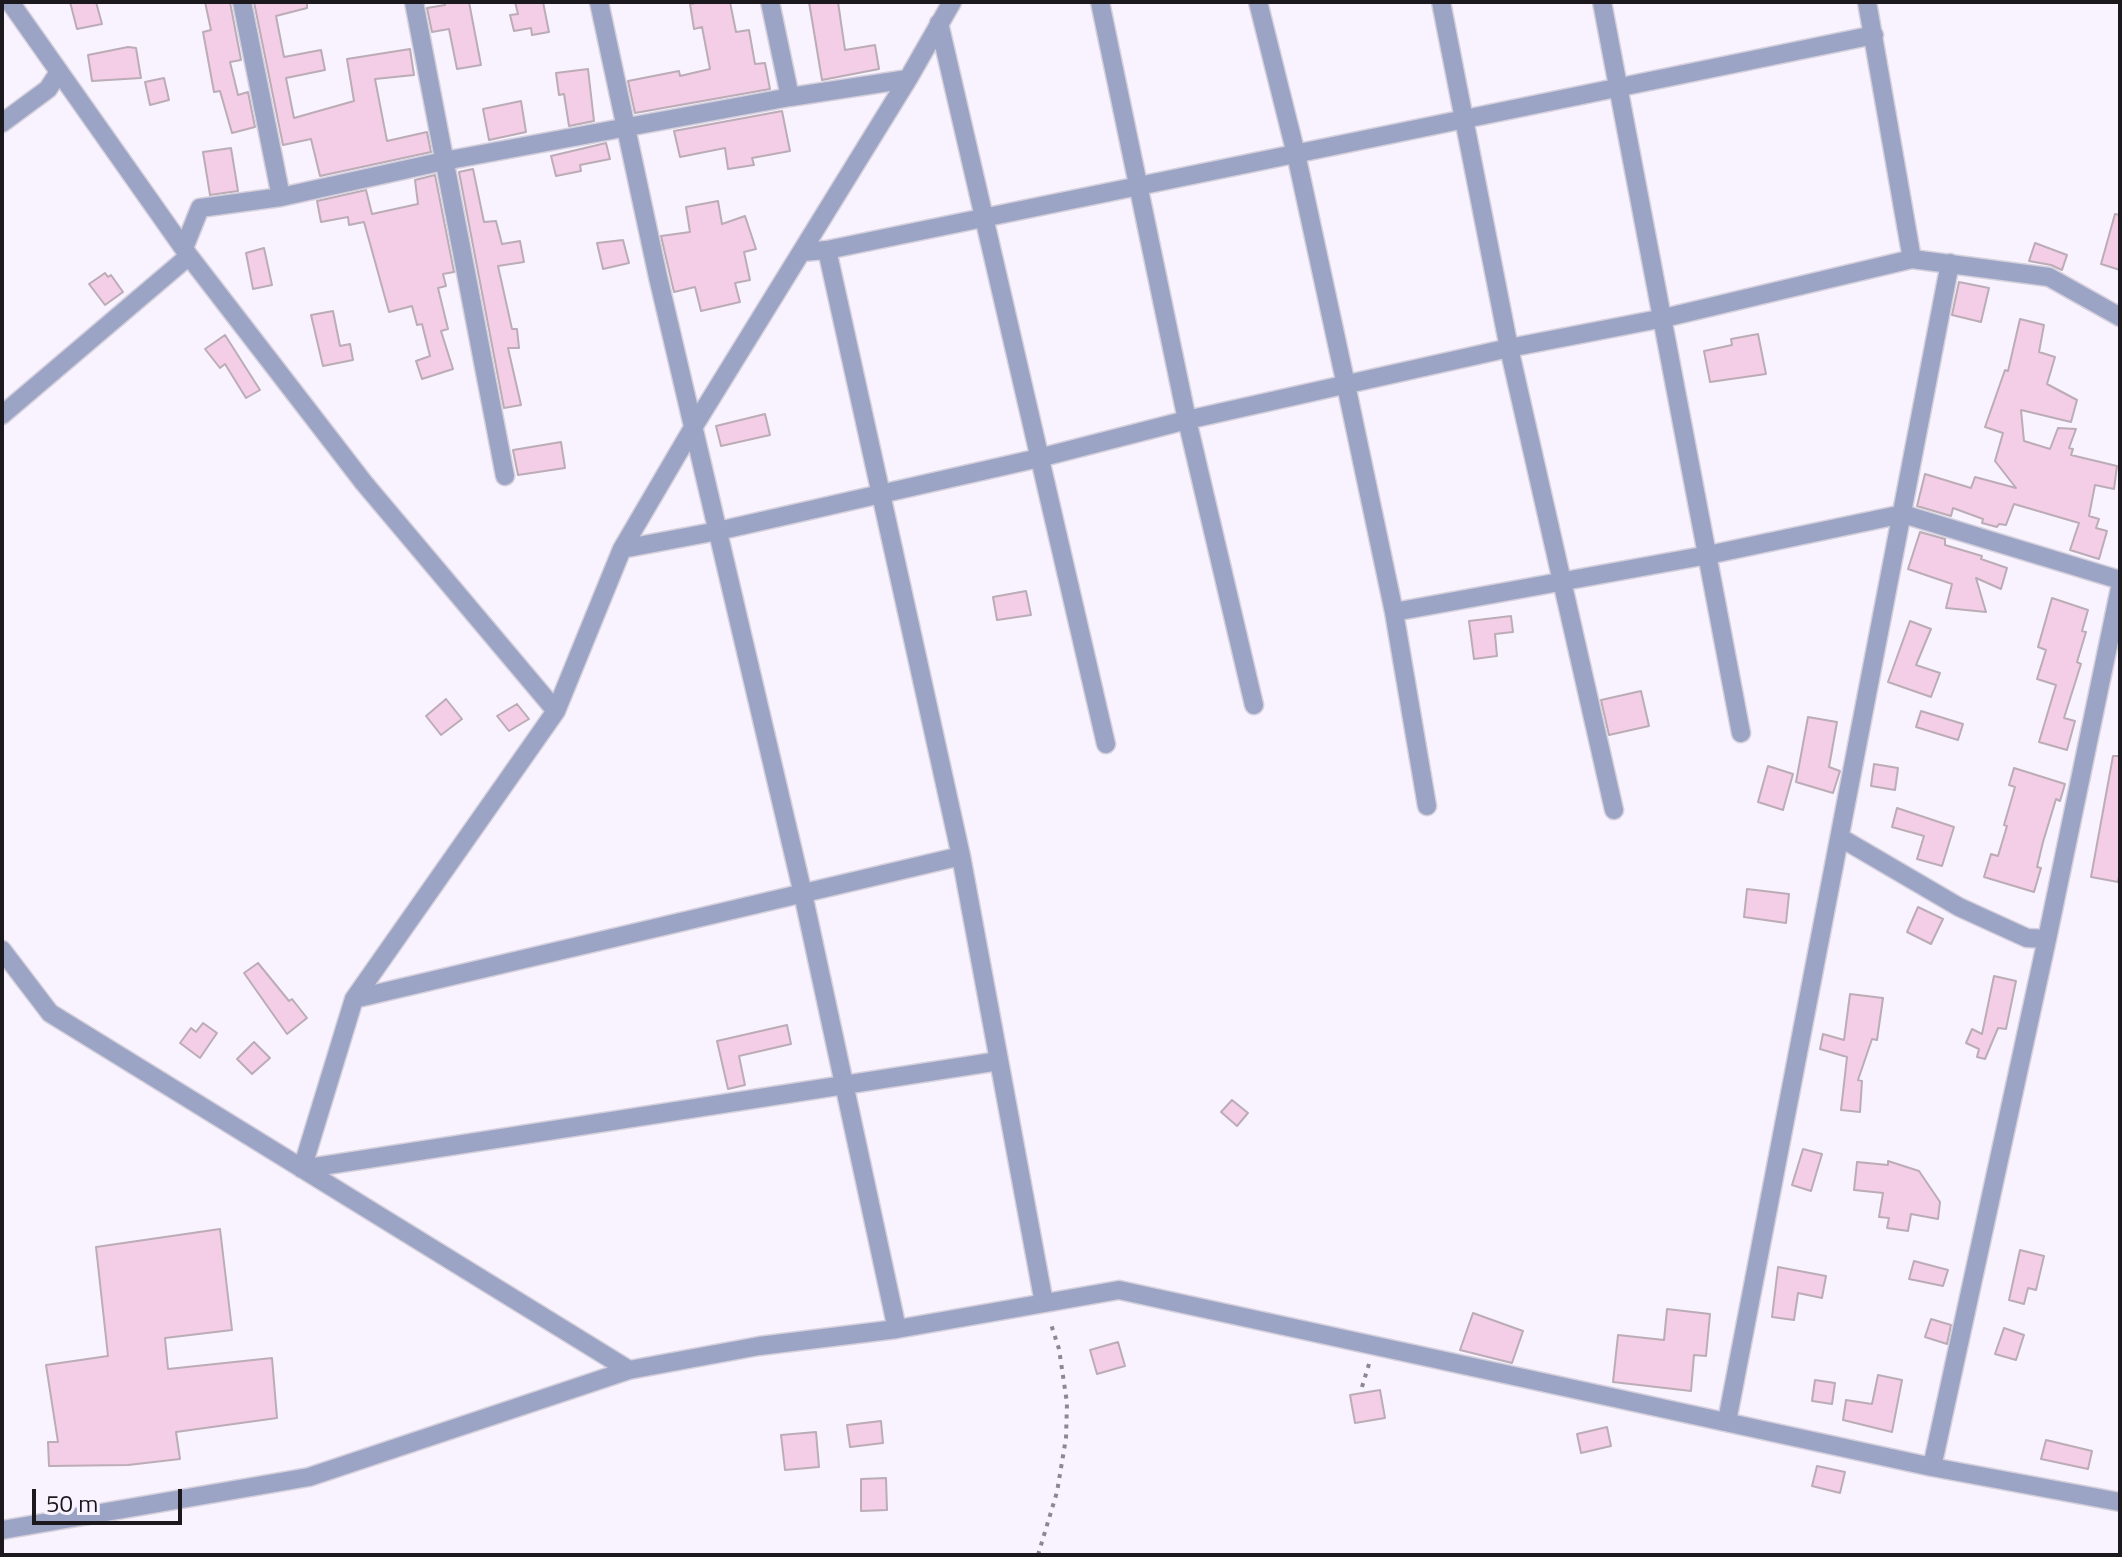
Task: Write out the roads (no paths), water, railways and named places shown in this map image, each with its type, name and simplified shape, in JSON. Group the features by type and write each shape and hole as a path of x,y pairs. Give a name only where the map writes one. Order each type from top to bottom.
{"street":[{"path":"10,2 187,252 364,483 556,711"},
{"path":"242,2 281,197"},
{"path":"414,2 505,476"},
{"path":"599,2 803,894 897,1329"},
{"path":"770,2 790,97"},
{"path":"302,1169 354,999 556,711 622,549 952,2"},
{"path":"1100,2 1187,420 1254,705"},
{"path":"1258,2 1296,154 1394,612 1427,806"},
{"path":"1441,2 1509,348 1614,810"},
{"path":"1602,2 1741,733"},
{"path":"1867,2 1912,259"},
{"path":"939,23 1106,744"},
{"path":"802,252 827,250 1874,35"},
{"path":"2,123 48,89 59,72"},
{"path":"2,415 187,252 200,208 281,197 444,161 790,97 908,79"},
{"path":"827,250 961,856 1044,1303"},
{"path":"622,549 879,495 1187,420 1509,348 1664,318 1912,259 2049,277 2120,317"},
{"path":"1727,1421 1950,263"},
{"path":"1394,612 1708,555 1903,514 2120,580"},
{"path":"1932,1467 2120,588"},
{"path":"1841,838 1959,907 2027,938 2047,939"},
{"path":"354,999 961,856"},
{"path":"2,950 50,1013 629,1370"},
{"path":"302,1169 999,1061"},
{"path":"2,1530 309,1477 629,1370 759,1346 897,1329 1119,1290 1932,1467 2120,1502"}]}
